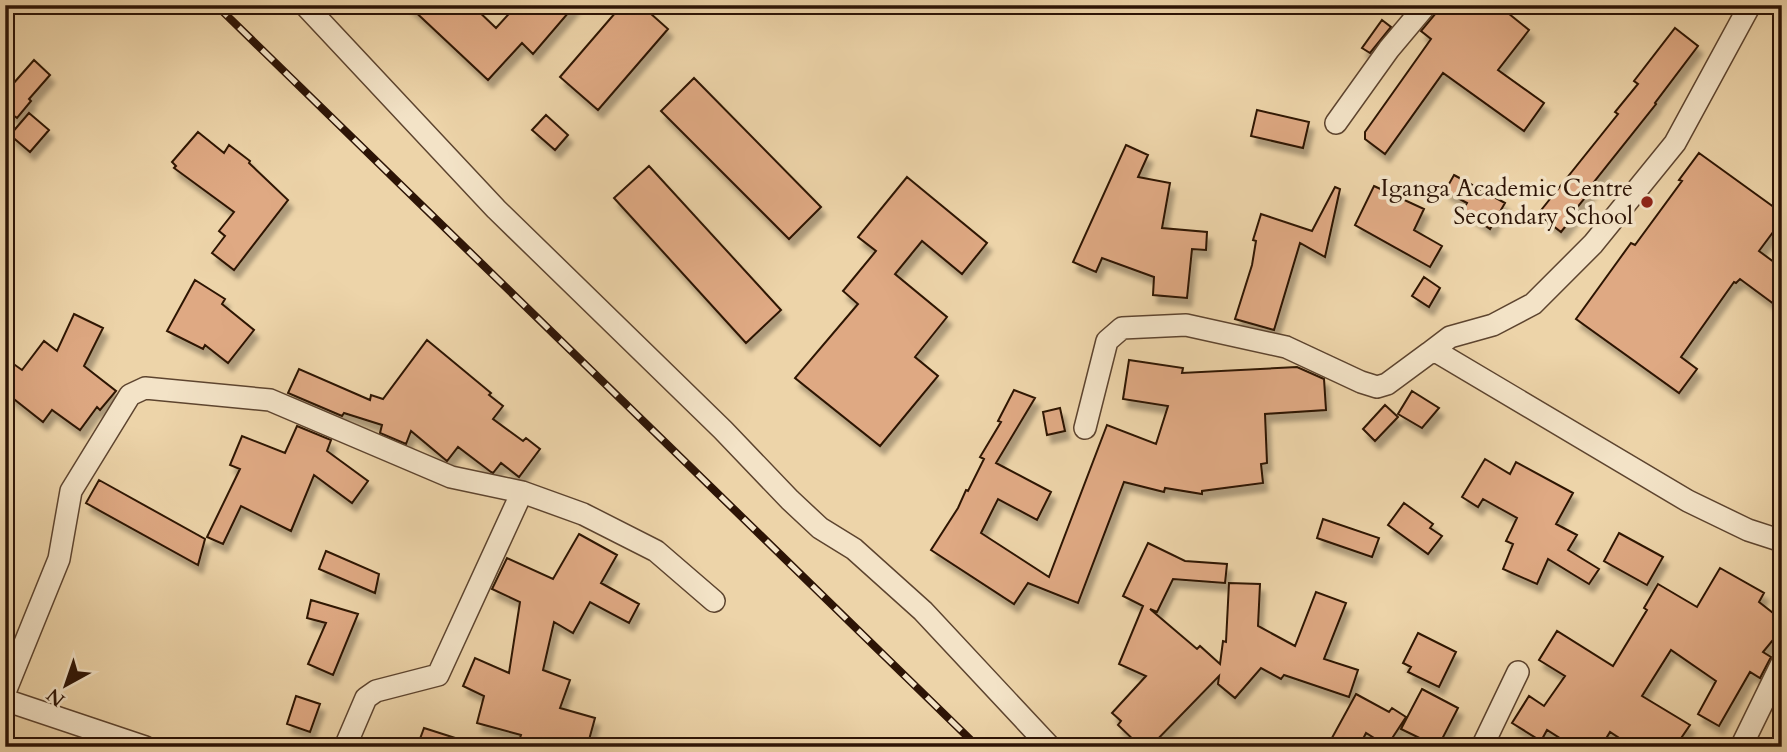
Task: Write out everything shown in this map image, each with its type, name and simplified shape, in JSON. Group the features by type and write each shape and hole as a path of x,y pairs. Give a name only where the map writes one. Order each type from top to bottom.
{"street":[{"path":"305,5 496,209 723,430 790,500 820,528 854,549 923,611 1050,747"},
{"path":"1336,123 1389,50 1426,5"},
{"path":"1085,428 1107,341 1122,328 1186,325 1286,347 1377,387 1387,384 1450,337 1493,326 1534,304 1593,244 1675,143 1750,5"},
{"path":"1429,353 1437,352 1688,501 1748,530 1782,541"},
{"path":"5,692 59,559 71,491 130,395 145,388 270,400 452,477 522,492 583,513 656,551 714,601"},
{"path":"345,747 366,698 376,691 438,675 522,492"},
{"path":"1741,747 1782,663"},
{"path":"1482,747 1518,672"},
{"path":"5,700 145,747"}],"building":[{"path":"408,5 472,5 496,28 517,5 575,5 533,54 522,43 488,80"},
{"path":"622,5 641,5 668,29 598,110 560,77"},
{"path":"1439,5 1498,5 1529,30 1498,70 1544,103 1524,131 1443,73 1385,154 1365,139 1365,132 1431,39 1421,31"},
{"path":"1382,20 1391,27 1370,53 1362,48"},
{"path":"1675,28 1698,46 1594,182 1596,184 1561,232 1538,214 1618,114 1615,112 1638,84 1634,81"},
{"path":"34,60 50,75 17,118 5,109 5,93"},
{"path":"694,78 821,207 789,239 661,111"},
{"path":"1257,110 1309,122 1303,148 1251,136"},
{"path":"29,113 49,130 30,152 10,135"},
{"path":"546,115 568,135 555,150 532,130"},
{"path":"198,132 224,153 229,145 250,161 249,163 288,200 234,270 212,253 225,236 219,231 234,212 174,168 176,166 172,162"},
{"path":"1126,145 1148,155 1138,177 1170,183 1162,228 1207,232 1206,250 1192,249 1187,298 1153,295 1154,277 1102,258 1096,272 1073,262"},
{"path":"1699,153 1782,213 1782,220 1759,251 1782,268 1782,310 1740,279 1734,282 1681,357 1697,369 1679,393 1576,319 1631,243 1635,245"},
{"path":"649,166 781,310 746,343 614,198"},
{"path":"1454,175 1505,203 1490,229 1463,210 1467,203 1445,191"},
{"path":"907,177 987,243 962,274 922,241 895,274 947,317 915,357 938,376 880,446 795,378 858,304 843,291 876,251 858,237"},
{"path":"1374,186 1424,209 1414,230 1442,246 1430,267 1355,225"},
{"path":"1335,187 1340,189 1325,257 1300,243 1274,330 1235,319 1252,265 1256,241 1253,240 1261,214 1312,231"},
{"path":"1424,277 1440,288 1429,307 1412,296"},
{"path":"195,280 225,299 222,304 254,330 228,363 205,345 203,349 167,331"},
{"path":"74,314 103,328 84,366 116,391 100,410 97,407 80,430 52,410 43,422 5,392 5,358 22,370 44,341 57,351"},
{"path":"427,340 503,406 493,419 523,441 526,438 540,449 519,477 501,463 493,473 458,447 447,461 411,431 406,444 380,433 382,425 344,413 342,416 288,393 299,369 370,400 371,395 383,399"},
{"path":"1129,360 1183,368 1182,373 1297,367 1324,379 1326,410 1265,414 1267,463 1261,464 1263,483 1202,491 1202,494 1165,488 1164,492 1124,482 1078,603 1028,583 1014,604 931,550 958,508 966,490 968,491 984,459 980,457 1001,422 998,421 1014,390 1035,398 996,463 1051,492 1037,520 998,499 981,533 1049,577 1107,425 1156,444 1168,406 1123,399"},
{"path":"1412,391 1439,408 1422,428 1398,414"},
{"path":"1385,405 1398,417 1375,441 1363,429"},
{"path":"1060,408 1065,431 1047,435 1043,412"},
{"path":"297,426 331,440 327,451 368,481 352,503 314,475 291,531 241,506 223,544 207,537 240,469 230,465 242,436 285,453"},
{"path":"1485,459 1510,474 1516,462 1573,493 1556,524 1577,535 1568,550 1599,569 1589,584 1548,559 1537,584 1503,569 1513,544 1506,541 1517,518 1483,499 1478,507 1462,497"},
{"path":"99,480 205,539 198,565 86,503"},
{"path":"1404,503 1433,524 1430,528 1442,536 1428,554 1388,525"},
{"path":"1323,519 1379,538 1372,557 1317,538"},
{"path":"1619,533 1663,557 1647,585 1604,561"},
{"path":"579,534 617,555 601,583 639,604 629,623 590,602 573,633 554,622 543,670 570,680 560,708 595,718 587,747 547,747 520,738 521,735 477,723 484,696 463,686 475,658 509,673 520,602 492,589 507,558 553,579"},
{"path":"1148,543 1185,561 1227,564 1225,583 1173,579 1157,612 1150,609 1197,649 1200,646 1220,664 1223,641 1226,642 1229,583 1260,584 1258,626 1295,646 1316,592 1346,603 1324,659 1358,670 1349,697 1284,675 1281,679 1261,668 1235,698 1218,684 1219,676 1150,747 1141,747 1118,725 1121,721 1112,713 1146,676 1119,664 1143,606 1123,596"},
{"path":"326,551 379,574 375,593 319,569"},
{"path":"1720,568 1764,593 1759,602 1782,620 1782,629 1763,652 1771,657 1760,678 1750,672 1719,726 1698,714 1716,681 1671,650 1642,696 1690,725 1675,747 1633,747 1610,732 1601,747 1574,747 1547,730 1541,741 1512,723 1529,696 1544,706 1565,676 1539,660 1557,631 1613,666 1647,610 1644,608 1658,584 1697,607"},
{"path":"311,600 358,614 333,675 308,664 326,623 307,618"},
{"path":"1418,633 1456,652 1439,687 1408,672 1411,667 1403,663"},
{"path":"1422,689 1458,708 1438,747 1401,729"},
{"path":"1356,694 1389,712 1392,708 1406,717 1387,746 1366,733 1359,747 1327,747"},
{"path":"296,696 320,704 310,732 287,724"},
{"path":"424,728 471,743 471,747 417,747"}],"railway":[{"path":"216,5 978,747"}],"place":[{"name":"Iganga Academic Centre Secondary School","path":"1647,202"}]}
